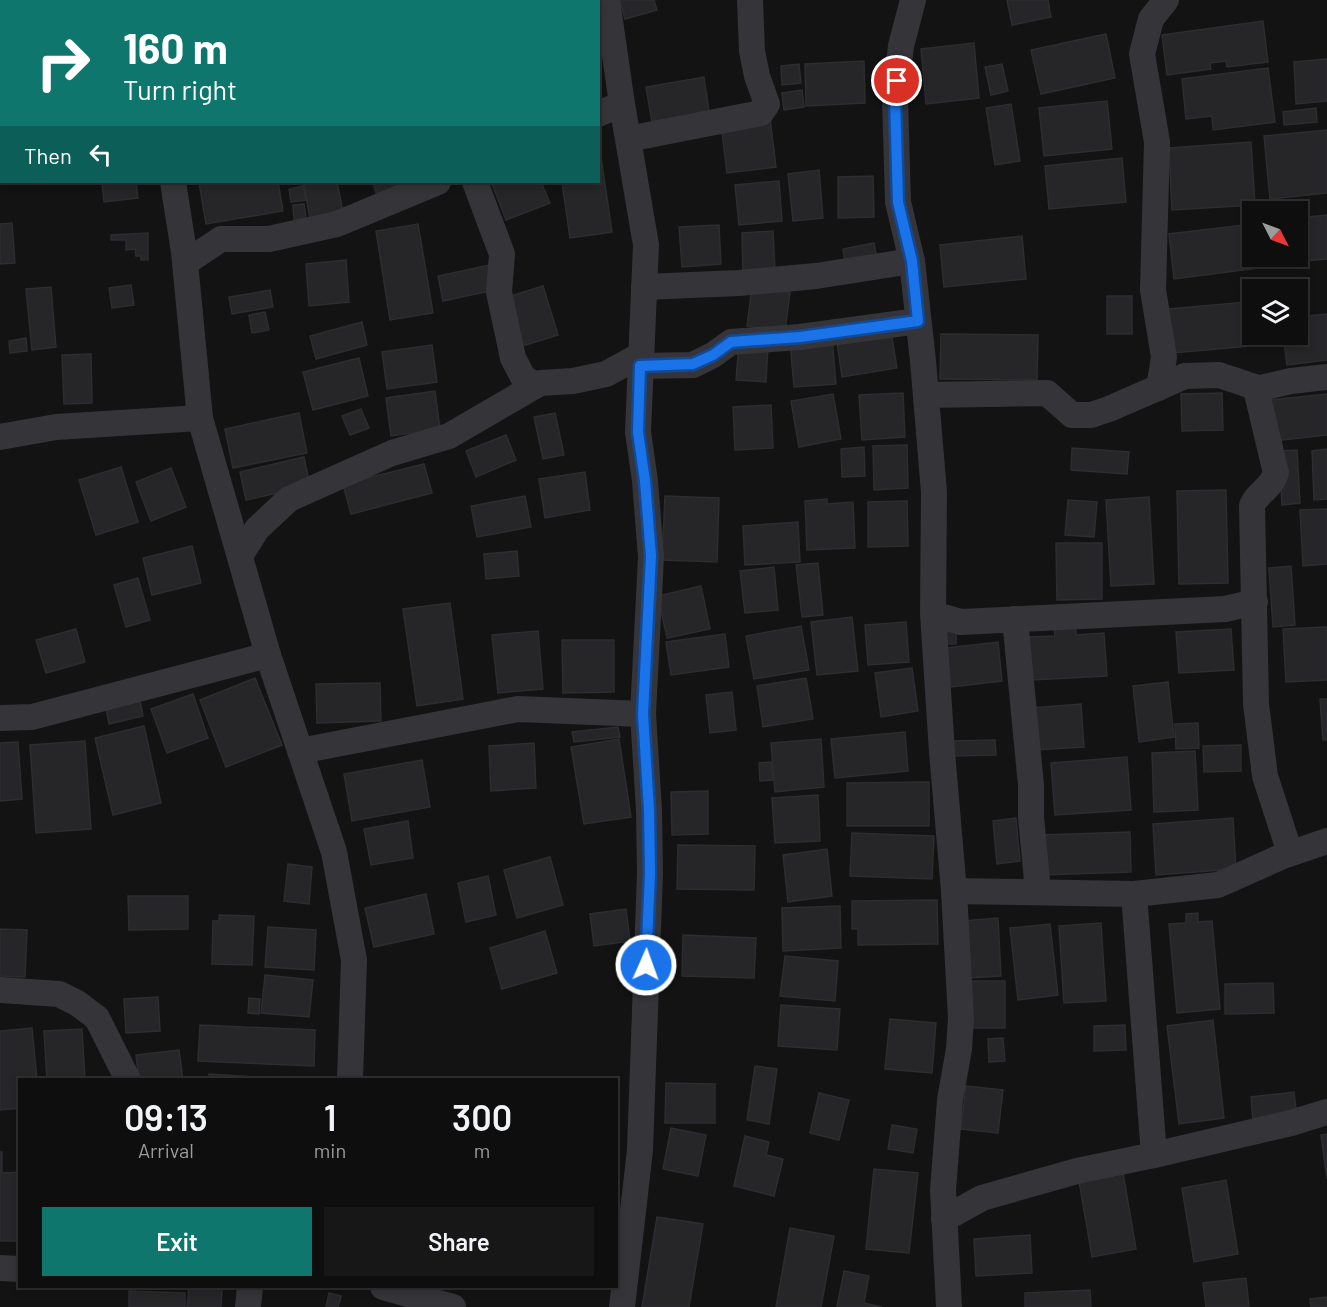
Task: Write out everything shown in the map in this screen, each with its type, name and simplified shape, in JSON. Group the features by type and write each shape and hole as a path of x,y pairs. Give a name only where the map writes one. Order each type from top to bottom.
{"street":[{"path":"607,0 646,245 638,432 645,481 651,556 643,714 649,810 649,896 640,1150 622,1307"},
{"path":"628,139 761,113 767,104 752,51 750,0"},
{"path":"913,0 901,46 895,98 898,202 912,261 934,492 933,615 954,891 961,1018 959,1049 950,1100 943,1190 949,1307"},
{"path":"1153,6 1142,54 1157,142 1153,290 1164,357 1159,388"},
{"path":"600,113 622,104"},
{"path":"173,183 185,262 200,418 268,655 334,852 354,960 350,1078"},
{"path":"185,262 221,239 268,239 337,224 436,183"},
{"path":"475,183 502,254 499,292 513,358 523,377 535,386"},
{"path":"644,288 816,276 912,261"},
{"path":"240,556 256,529 289,499 392,453 449,436 540,383 573,381 606,374 640,361 693,364 713,355 731,342 800,337 918,321"},
{"path":"926,395 1047,393 1072,416 1091,415 1185,376 1219,375 1255,387 1276,473 1273,484 1257,495 1252,505 1256,704 1265,776 1290,854"},
{"path":"1256,389 1327,376"},
{"path":"0,437 56,427 200,418"},
{"path":"933,615 961,622 1225,609 1255,602"},
{"path":"1015,619 1031,785 1031,817 1038,891"},
{"path":"0,718 32,717 268,655"},
{"path":"300,751 518,709 643,714"},
{"path":"954,891 1134,894 1218,885 1327,841"},
{"path":"1134,894 1154,1155"},
{"path":"0,990 59,994 77,1003 97,1018 127,1078"},
{"path":"944,1219 982,1198 1077,1171 1291,1123 1327,1112"},
{"path":"0,1269 18,1269"},
{"path":"248,1307 250,1288"},
{"path":"393,1295 453,1307"}],"building":[{"path":"620,0 654,0 657,10 625,19"},
{"path":"1007,0 1048,0 1051,17 1012,25"},
{"path":"1263,21 1268,62 1227,67 1226,61 1210,63 1211,69 1167,75 1162,35"},
{"path":"1106,34 1115,78 1041,94 1031,50"},
{"path":"974,43 979,98 926,104 921,49"},
{"path":"1327,59 1327,101 1296,104 1294,62"},
{"path":"864,61 865,103 806,106 805,64"},
{"path":"799,64 801,83 782,85 781,66"},
{"path":"1002,64 1008,91 991,95 985,67"},
{"path":"1268,68 1275,122 1213,130 1212,116 1186,119 1182,79"},
{"path":"704,77 710,118 653,128 646,87"},
{"path":"802,90 804,107 784,110 782,93"},
{"path":"1107,101 1112,149 1044,156 1039,108"},
{"path":"1011,104 1020,161 995,165 986,108"},
{"path":"1316,108 1317,122 1284,125 1283,112"},
{"path":"770,118 776,167 727,173 721,124"},
{"path":"1327,130 1327,193 1270,199 1264,136"},
{"path":"1251,142 1255,201 1242,201 1242,206 1172,210 1169,148"},
{"path":"600,150 612,232 570,238 562,183 600,183"},
{"path":"1122,158 1126,202 1049,209 1045,166"},
{"path":"819,170 823,218 793,221 788,174"},
{"path":"873,176 874,217 838,218 838,177"},
{"path":"779,181 782,221 739,225 735,185"},
{"path":"102,183 136,183 138,198 104,202"},
{"path":"199,183 278,183 283,211 206,224"},
{"path":"337,183 343,212 310,219 304,184"},
{"path":"373,183 417,183 418,185 376,193"},
{"path":"541,183 550,203 506,220 492,184"},
{"path":"303,186 306,200 291,202 289,189"},
{"path":"304,204 306,219 294,220 293,205"},
{"path":"1327,215 1327,259 1308,261 1308,217"},
{"path":"12,223 15,263 0,264 0,224"},
{"path":"418,224 433,313 390,320 376,231"},
{"path":"719,225 721,264 682,267 679,227"},
{"path":"1242,225 1242,267 1258,268 1174,279 1169,234"},
{"path":"773,231 775,270 743,272 742,233"},
{"path":"148,233 148,260 141,260 141,256 136,256 135,249 126,250 126,240 111,240 111,235"},
{"path":"1022,236 1026,279 944,287 940,245"},
{"path":"874,243 877,260 846,267 843,249"},
{"path":"346,260 349,302 309,306 306,264"},
{"path":"490,265 495,290 443,301 438,276"},
{"path":"131,285 134,305 112,308 109,288"},
{"path":"543,286 558,335 519,347 504,298"},
{"path":"51,287 56,347 32,350 26,289"},
{"path":"752,287 790,292 785,331 747,326"},
{"path":"270,290 273,307 232,314 229,297"},
{"path":"1107,296 1132,296 1132,334 1107,334"},
{"path":"1242,302 1242,345 1250,346 1173,353 1169,309"},
{"path":"265,312 269,330 252,333 249,315"},
{"path":"1327,314 1327,360 1287,365 1284,345 1308,345 1308,316"},
{"path":"362,322 367,345 316,359 310,336"},
{"path":"890,326 897,368 842,377 836,335"},
{"path":"941,334 1038,335 1037,380 940,379"},
{"path":"26,338 27,351 10,353 9,341"},
{"path":"832,338 836,384 794,387 790,342"},
{"path":"739,343 768,344 766,382 736,380"},
{"path":"432,345 437,382 387,389 382,352"},
{"path":"91,354 92,403 64,404 62,355"},
{"path":"359,358 368,396 313,410 303,372"},
{"path":"435,391 440,429 391,436 386,398"},
{"path":"903,393 905,437 862,440 859,395"},
{"path":"1222,393 1223,430 1182,431 1181,394"},
{"path":"833,394 841,439 799,447 791,401"},
{"path":"1327,394 1327,435 1274,441 1271,400"},
{"path":"771,405 773,448 735,450 733,407"},
{"path":"361,409 369,428 350,435 342,416"},
{"path":"299,413 307,453 233,468 225,429"},
{"path":"555,413 564,455 543,459 534,417"},
{"path":"506,435 516,460 476,477 466,451"},
{"path":"907,445 908,488 874,490 873,446"},
{"path":"864,447 865,476 842,477 841,449"},
{"path":"1072,448 1129,452 1127,474 1071,470"},
{"path":"1327,449 1327,499 1314,500 1312,451"},
{"path":"1297,450 1300,503 1282,505 1279,451"},
{"path":"304,457 310,486 246,500 240,472"},
{"path":"424,464 432,493 351,514 343,484"},
{"path":"121,467 138,522 96,535 79,480"},
{"path":"171,468 186,507 151,521 136,482"},
{"path":"585,472 590,510 545,518 539,479"},
{"path":"1226,490 1228,583 1179,584 1177,491"},
{"path":"525,496 531,527 477,537 471,506"},
{"path":"665,496 719,498 717,562 662,560"},
{"path":"1149,497 1154,584 1111,586 1106,500"},
{"path":"827,499 827,504 853,502 855,548 807,550 805,501"},
{"path":"1068,500 1097,502 1094,537 1065,535"},
{"path":"907,501 908,546 868,547 868,502"},
{"path":"1327,509 1327,564 1303,566 1300,510"},
{"path":"798,522 800,562 745,565 743,526"},
{"path":"1056,543 1102,543 1102,599 1057,600"},
{"path":"192,546 201,583 152,595 143,558"},
{"path":"517,551 519,576 486,579 484,554"},
{"path":"818,563 823,615 802,617 796,565"},
{"path":"1291,566 1295,625 1273,627 1269,568"},
{"path":"774,567 778,610 745,613 740,571"},
{"path":"138,578 150,620 126,627 114,585"},
{"path":"701,586 710,629 667,638 658,596"},
{"path":"450,603 463,699 417,706 403,609"},
{"path":"852,617 858,671 817,675 811,622"},
{"path":"906,622 909,662 868,665 865,625"},
{"path":"940,625 956,625 956,644 941,644"},
{"path":"801,626 809,670 754,679 746,636"},
{"path":"1076,626 1076,635 1104,633 1107,676 1031,680 1029,637 1055,636 1054,627"},
{"path":"1327,627 1327,680 1286,682 1283,629"},
{"path":"76,629 85,662 46,673 36,640"},
{"path":"1231,629 1234,670 1179,673 1176,632"},
{"path":"538,631 543,689 498,693 492,635"},
{"path":"725,634 729,667 671,675 666,642"},
{"path":"562,640 614,640 614,692 563,693"},
{"path":"998,642 1002,681 951,687 947,648"},
{"path":"912,668 918,711 881,717 875,673"},
{"path":"255,678 282,745 226,767 200,700"},
{"path":"806,678 813,719 763,727 757,686"},
{"path":"1168,682 1174,737 1139,742 1133,686"},
{"path":"380,683 381,721 317,723 316,684"},
{"path":"732,692 736,730 710,733 706,695"},
{"path":"193,694 208,738 167,753 151,709"},
{"path":"139,696 143,716 109,724 105,703"},
{"path":"1320,699 1327,699 1327,740 1323,740"},
{"path":"1081,704 1084,747 1034,750 1031,708"},
{"path":"1198,723 1199,748 1176,749 1175,724"},
{"path":"144,726 161,803 113,815 95,738"},
{"path":"618,727 620,737 574,742 572,732"},
{"path":"905,732 908,771 835,778 831,739"},
{"path":"619,739 631,817 584,824 571,747"},
{"path":"821,739 824,787 775,792 771,743"},
{"path":"995,740 996,755 953,756 953,741"},
{"path":"85,741 91,829 36,833 30,745"},
{"path":"18,742 22,799 0,801 0,743"},
{"path":"534,743 536,788 491,791 489,746"},
{"path":"1241,745 1241,771 1204,772 1203,746"},
{"path":"1195,751 1198,810 1154,812 1152,753"},
{"path":"1127,757 1131,810 1055,815 1051,763"},
{"path":"422,760 430,807 352,821 344,774"},
{"path":"771,762 773,780 760,781 759,763"},
{"path":"929,782 929,826 847,826 847,783"},
{"path":"708,791 708,834 672,835 671,792"},
{"path":"818,795 820,841 775,843 772,798"},
{"path":"1016,818 1020,861 997,864 993,821"},
{"path":"1233,818 1236,869 1156,875 1153,824"},
{"path":"408,821 413,858 371,865 364,829"},
{"path":"1130,832 1131,872 1041,875 1040,835"},
{"path":"852,833 934,836 932,879 850,876"},
{"path":"678,845 755,846 754,890 677,889"},
{"path":"827,849 832,896 788,902 783,855"},
{"path":"550,857 563,905 517,918 504,870"},
{"path":"288,864 312,867 309,904 284,901"},
{"path":"488,876 496,915 466,922 458,883"},
{"path":"426,894 434,934 374,947 365,908"},
{"path":"128,896 188,896 188,929 129,930"},
{"path":"937,900 938,944 858,945 858,929 852,929 852,901"},
{"path":"840,906 841,948 783,951 782,908"},
{"path":"626,909 630,941 594,946 590,914"},
{"path":"1198,913 1198,922 1212,921 1220,1009 1177,1013 1169,924 1186,923 1186,914"},
{"path":"219,915 254,916 252,965 212,964 213,921 219,921"},
{"path":"998,918 1001,976 966,978 963,921"},
{"path":"1101,923 1106,1001 1064,1003 1059,926"},
{"path":"1050,924 1058,995 1018,1000 1010,928"},
{"path":"268,927 316,930 314,970 265,967"},
{"path":"0,929 27,930 25,977 0,976"},
{"path":"545,931 557,973 502,989 490,948"},
{"path":"683,935 756,938 754,978 682,976"},
{"path":"785,956 838,961 835,1001 780,996"},
{"path":"265,975 313,980 309,1017 261,1013"},
{"path":"967,981 1005,981 1005,1028 966,1028"},
{"path":"1273,983 1274,1013 1225,1014 1225,984"},
{"path":"158,997 160,1031 126,1033 124,999"},
{"path":"249,998 260,999 259,1014 248,1013"},
{"path":"781,1005 840,1009 837,1050 778,1046"},
{"path":"890,1019 936,1023 932,1073 885,1069"},
{"path":"1213,1020 1224,1118 1179,1124 1167,1026"},
{"path":"200,1025 315,1030 314,1066 198,1061"},
{"path":"1125,1025 1126,1050 1094,1051 1094,1026"},
{"path":"32,1028 37,1078 18,1078 18,1108 0,1110 0,1031"},
{"path":"82,1029 85,1078 47,1078 44,1031"},
{"path":"1003,1038 1005,1061 989,1062 988,1039"},
{"path":"179,1050 183,1078 139,1078 136,1055"},
{"path":"755,1066 777,1069 769,1124 747,1120"},
{"path":"209,1074 255,1077 255,1078 209,1078"},
{"path":"666,1083 715,1084 715,1123 665,1123"},
{"path":"966,1086 1003,1090 998,1133 961,1129"},
{"path":"1294,1092 1297,1118 1253,1122 1251,1097"},
{"path":"819,1093 849,1100 839,1140 810,1133"},
{"path":"892,1125 917,1129 913,1153 888,1149"},
{"path":"671,1128 706,1135 698,1176 663,1169"},
{"path":"1327,1134 1327,1179 1321,1135"},
{"path":"745,1136 769,1142 766,1155 783,1159 774,1196 734,1186"},
{"path":"0,1152 2,1152 2,1173 18,1172 18,1241 0,1241"},
{"path":"874,1169 918,1173 909,1253 866,1249"},
{"path":"1123,1173 1136,1249 1092,1257 1079,1181"},
{"path":"1226,1180 1238,1254 1194,1262 1182,1188"},
{"path":"657,1217 703,1224 689,1307 642,1307"},
{"path":"790,1228 834,1236 821,1307 776,1307"},
{"path":"1030,1235 1032,1273 976,1276 974,1239"},
{"path":"844,1271 869,1276 864,1303 882,1307 837,1307"},
{"path":"1246,1278 1249,1307 1206,1307 1203,1283"},
{"path":"189,1288 222,1288 221,1307 187,1307"},
{"path":"1090,1290 1091,1307 1025,1307 1025,1293"},
{"path":"129,1291 185,1293 185,1307 129,1307"},
{"path":"329,1293 341,1296 338,1307 326,1307"},
{"path":"1327,1297 1327,1307 1311,1307 1310,1299"}],"route":[{"path":"646,965 650,873 643,714 651,556 645,481 638,432 640,366 693,364 713,355 731,342 800,337 918,321 912,261 898,202 895,98 897,81"}]}
